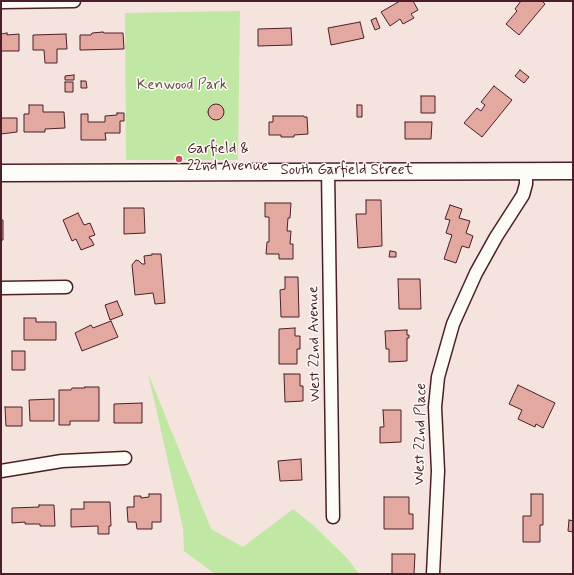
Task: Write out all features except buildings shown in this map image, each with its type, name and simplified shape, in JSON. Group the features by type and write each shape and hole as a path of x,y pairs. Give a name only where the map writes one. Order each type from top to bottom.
{"street":[{"path":"1,2 74,1"},
{"name":"West 22nd Avenue","path":"328,171 333,517"},
{"name":"West 22nd Place","path":"433,574 438,471 435,407 438,377 453,324 476,273 523,195 526,184 526,171"},
{"name":"South Garfield Street","path":"1,173 573,171"},
{"path":"1,288 66,287"},
{"path":"1,471 62,461 125,458"}],"green space":[{"name":"Kenwood Park","path":"240,11 238,160 126,160 125,13"},
{"path":"148,373 211,529 243,547 293,509 313,525 347,558 359,574 215,574 184,551 183,528"}],"place":[{"name":"Garfield & 22nd Avenue","path":"179,159"}]}
